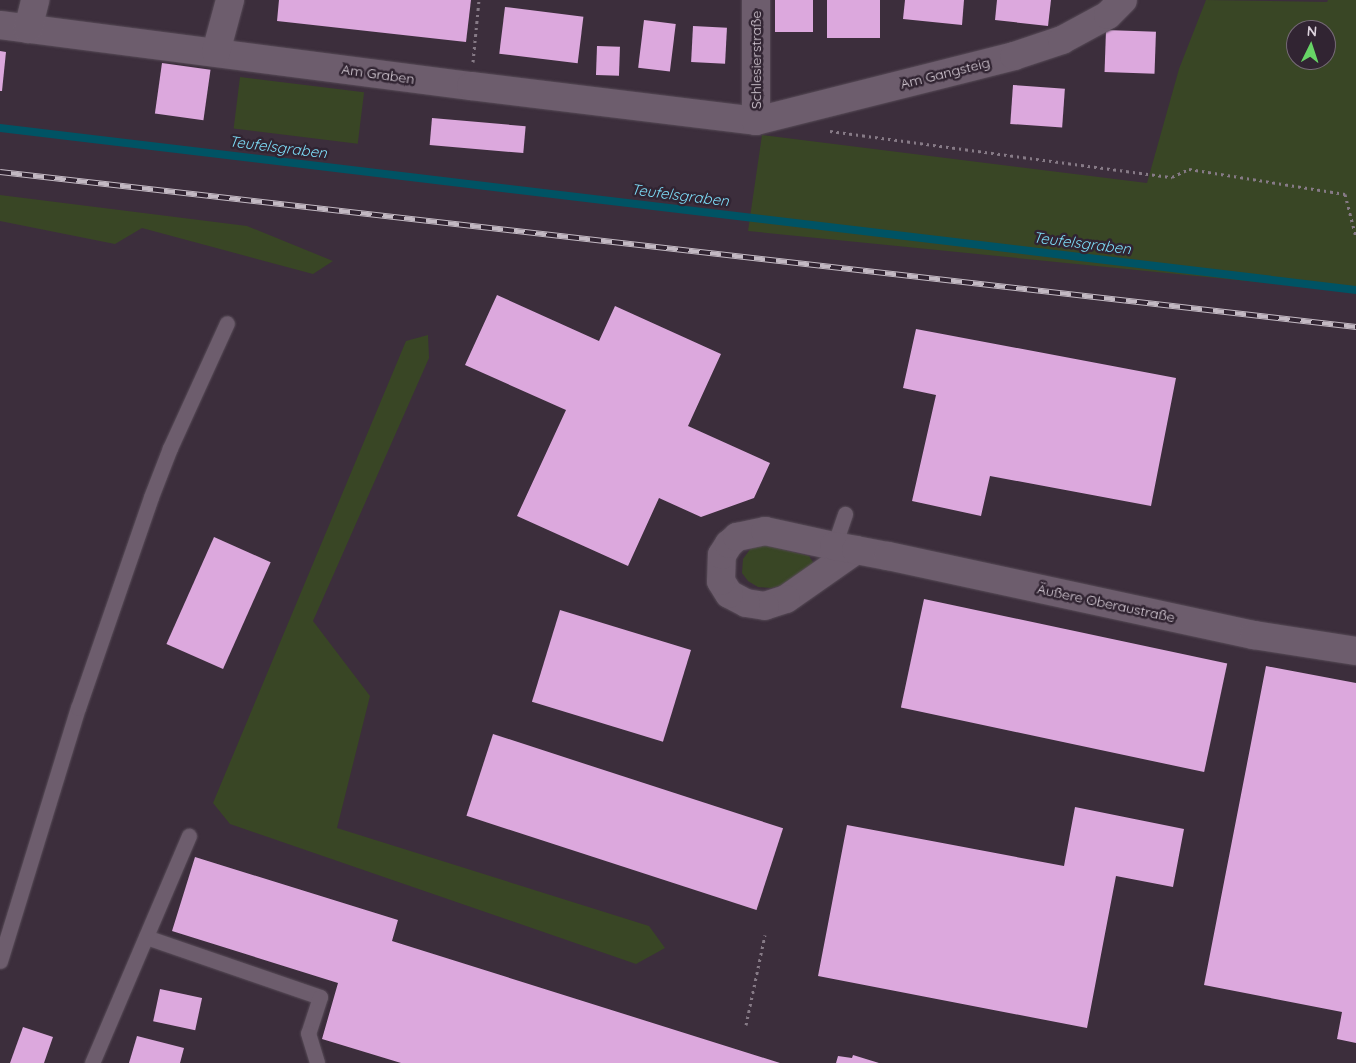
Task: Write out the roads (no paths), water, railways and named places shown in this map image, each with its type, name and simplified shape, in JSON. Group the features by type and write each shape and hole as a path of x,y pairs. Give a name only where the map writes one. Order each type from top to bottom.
{"street":[{"path":"28,29 35,0"},
{"path":"216,52 230,0"},
{"name":"Schlesierstraße","path":"756,0 756,120"},
{"name":"Am Gangsteig","path":"756,120 1014,56 1062,40 1108,15 1124,0"},
{"name":"Am Graben","path":"0,25 471,86 756,120"},
{"name":"Äußere Oberaustraße","path":"845,548 1254,635 1356,651"}],"lane":[{"path":"0,960 75,717 151,497 170,448 227,323"},
{"path":"845,514 845,548"},
{"path":"92,1063 189,836"},
{"path":"146,937 320,997 308,1033 317,1063"}],"waterway":[{"name":"Teufelsgraben","path":"0,128 1356,290"}],"railway":[{"path":"0,172 1356,327"}]}
